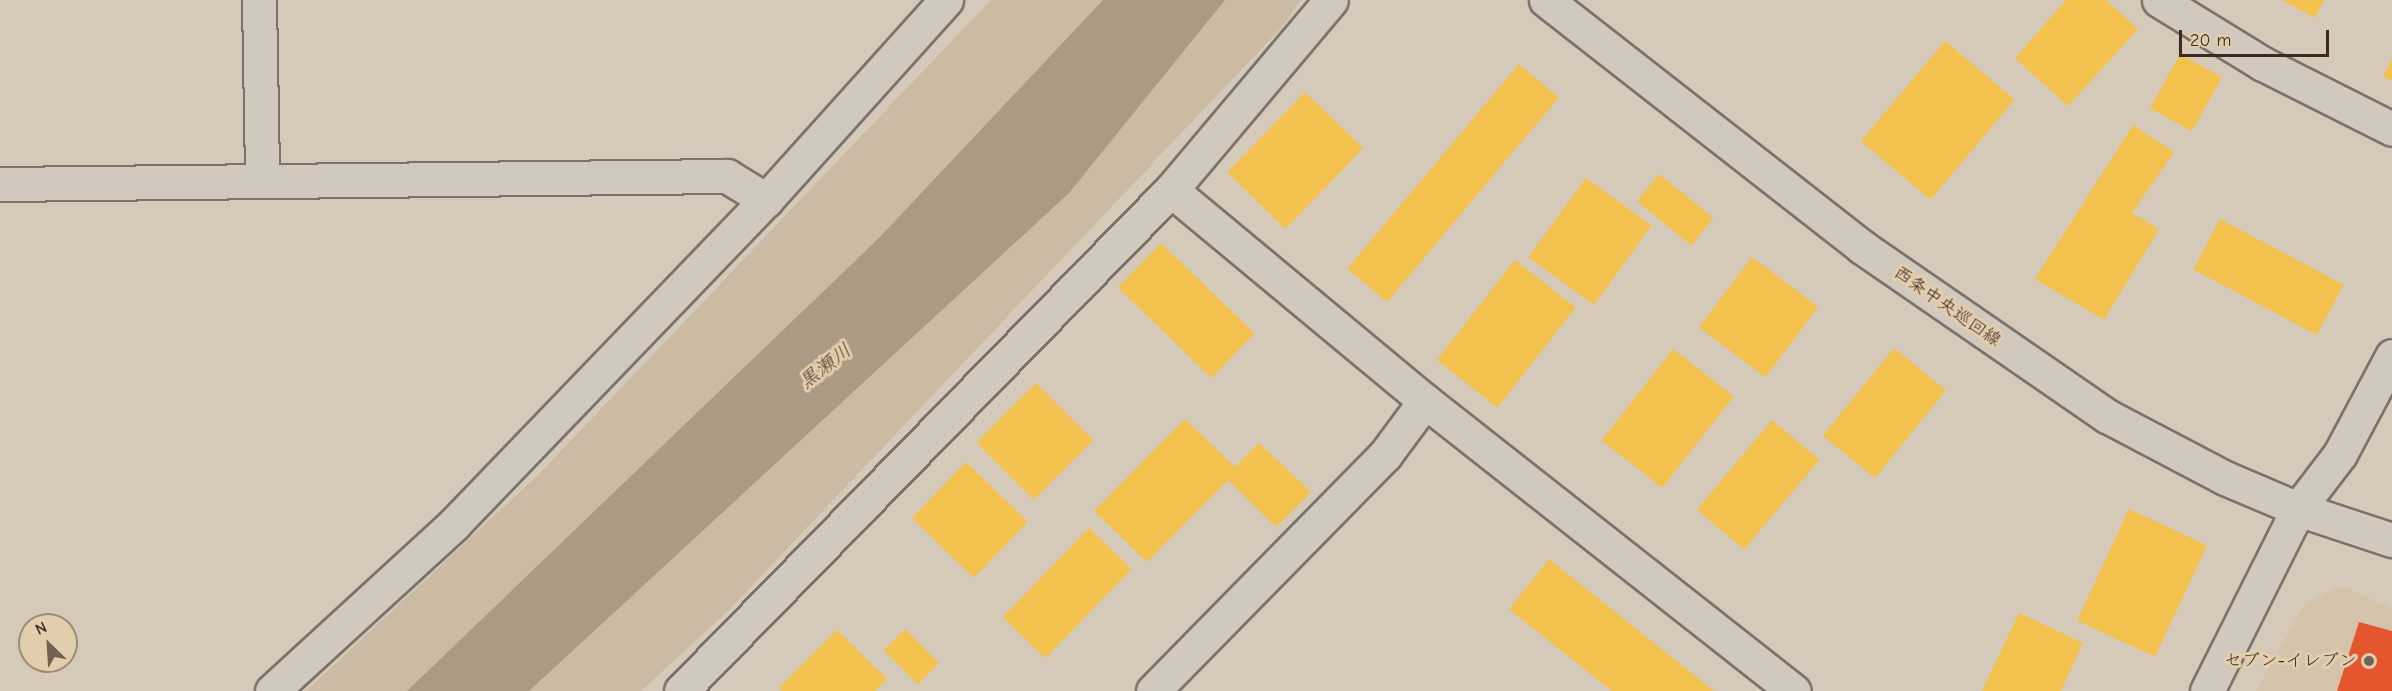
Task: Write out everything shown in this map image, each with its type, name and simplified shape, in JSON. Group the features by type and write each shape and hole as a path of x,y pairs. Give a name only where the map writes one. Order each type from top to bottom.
{"street":[{"path":"259,0 262,179"},
{"path":"681,691 1171,190 1331,0"},
{"name":"西条中央巡回線","path":"1546,0 1862,247 1985,335 2107,416 2225,478 2298,509 2392,540"},
{"path":"2175,5 2263,64 2392,129"},
{"path":"272,691 454,524 766,200 932,6"},
{"path":"0,184 262,179 727,176 766,200"},
{"path":"1171,190 1425,401 1794,691"},
{"path":"2206,691 2298,509 2340,454 2392,356"},
{"path":"1153,691 1385,455 1425,401"}],"shaded area":[{"path":"991,0 1301,0 1282,27 729,610 641,691 306,691 537,476"},
{"path":"2341,586 2392,608 2392,691 2256,691 2305,603"}],"water":[{"name":"黒瀬川","path":"1103,0 1225,0 1069,193 529,691 407,691 879,238"}],"building: Homes":[{"path":"2066,0 2106,0 2138,29 2068,106 2015,58"},
{"path":"2282,0 2324,0 2315,18"},
{"path":"1945,41 2015,99 1931,200 1861,141"},
{"path":"2180,54 2222,77 2192,131 2150,108"},
{"path":"2392,59 2392,81 2383,76"},
{"path":"1519,64 1559,97 1387,302 1347,269"},
{"path":"1305,92 1363,148 1285,229 1227,173"},
{"path":"2133,125 2174,152 2132,213 2159,229 2104,320 2035,279"},
{"path":"1659,174 1713,218 1691,245 1637,201"},
{"path":"1586,178 1652,226 1594,305 1528,257"},
{"path":"2220,219 2344,285 2317,335 2193,269"},
{"path":"1161,243 1255,333 1211,378 1118,288"},
{"path":"1752,257 1818,307 1765,377 1699,327"},
{"path":"1515,260 1576,307 1497,407 1437,360"},
{"path":"1894,348 1946,390 1875,478 1823,436"},
{"path":"1673,349 1734,396 1662,488 1602,440"},
{"path":"1036,383 1093,440 1034,500 977,442"},
{"path":"1185,419 1235,467 1259,443 1311,492 1276,527 1228,480 1147,562 1094,511"},
{"path":"1772,420 1819,460 1744,549 1697,510"},
{"path":"966,462 1028,522 974,578 912,518"},
{"path":"2129,509 2207,545 2155,657 2077,620"},
{"path":"1089,528 1131,569 1045,658 1003,617"},
{"path":"1549,559 1714,691 1612,691 1509,609"},
{"path":"2019,613 2083,643 2061,691 1982,691"},
{"path":"905,629 939,663 918,684 884,650"},
{"path":"837,630 887,679 875,691 782,691 779,688"}],"building: Shops":[{"name":"セブン-イレブン","path":"2359,622 2392,631 2392,691 2337,691"}],"place":[{"name":"セブン-イレブン","path":"2369,661"}]}
